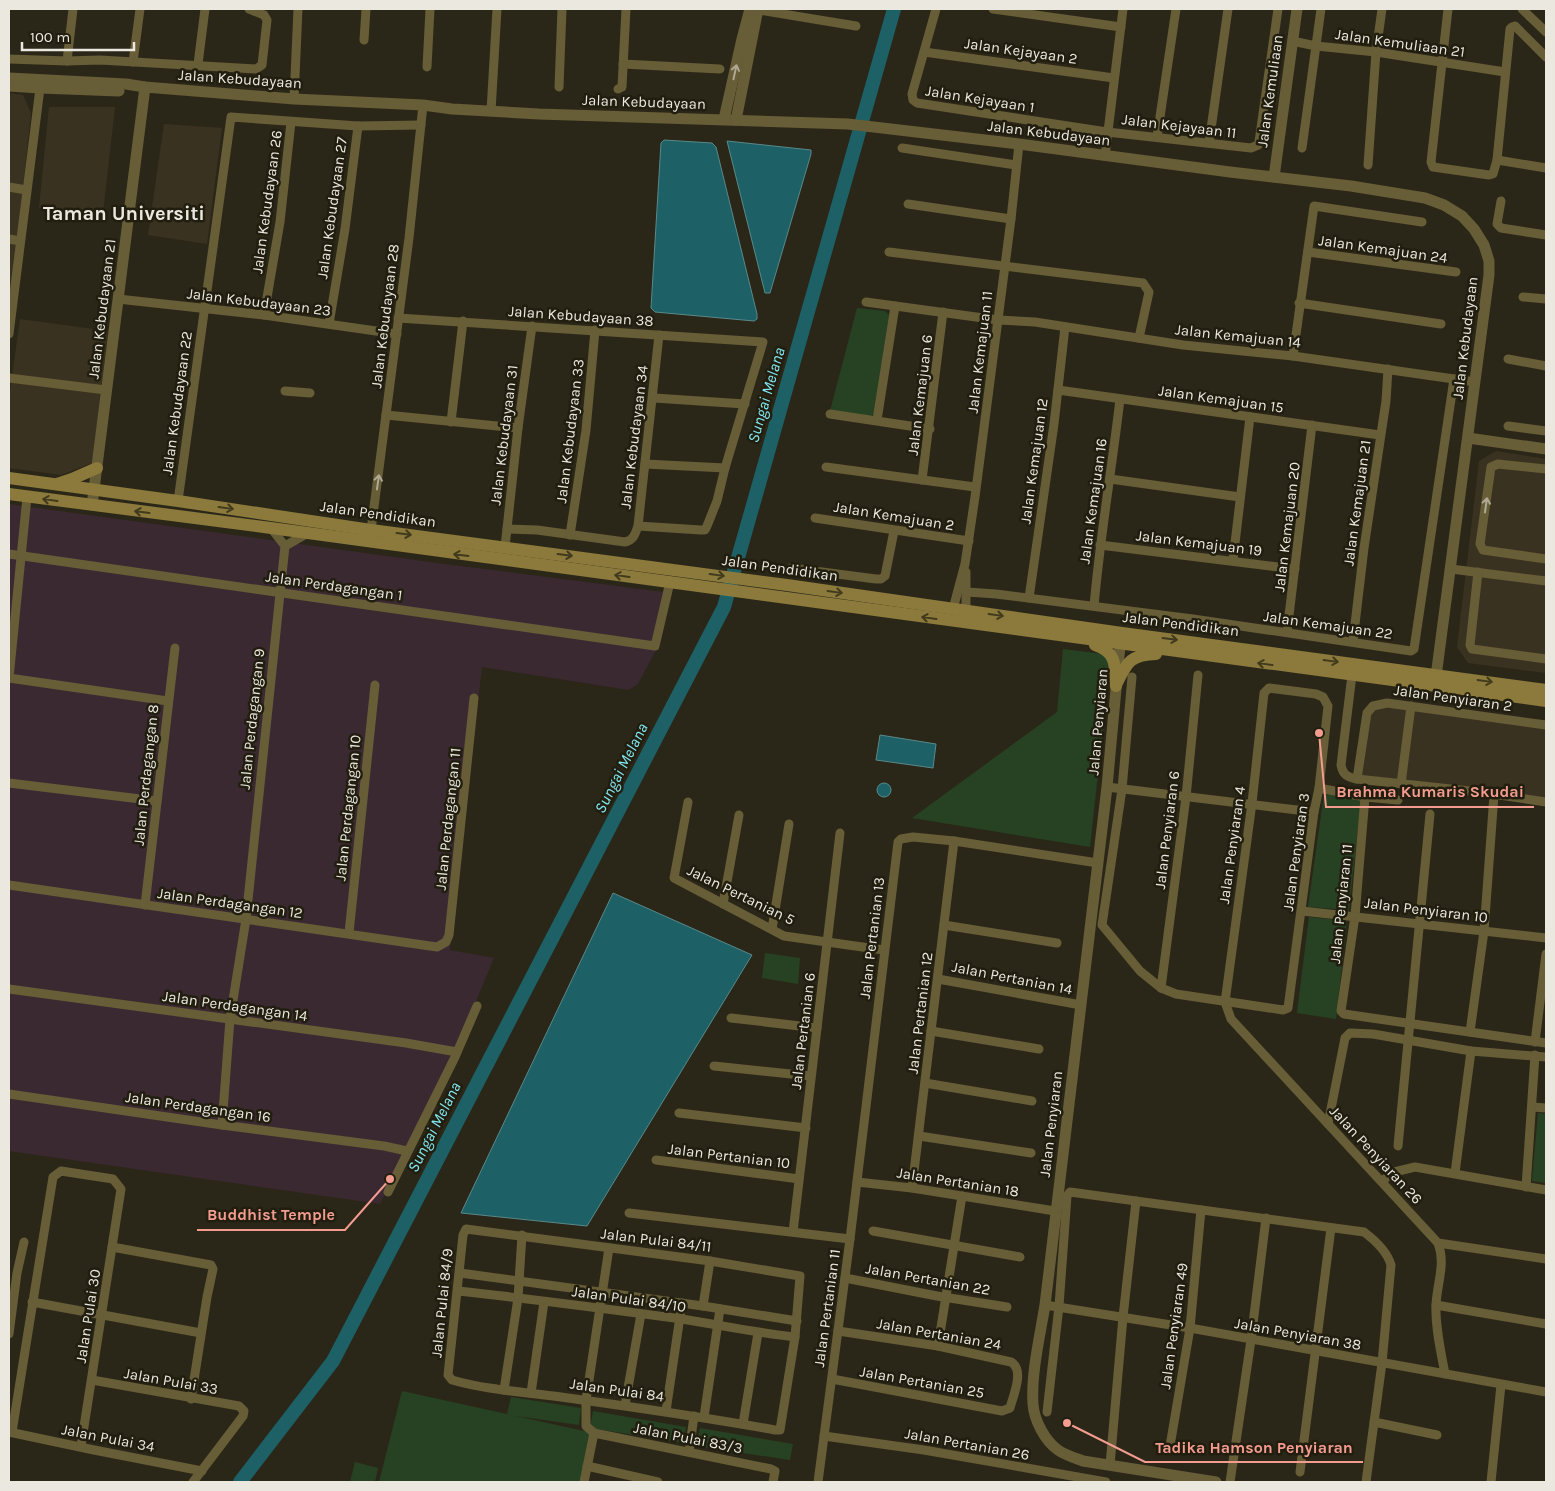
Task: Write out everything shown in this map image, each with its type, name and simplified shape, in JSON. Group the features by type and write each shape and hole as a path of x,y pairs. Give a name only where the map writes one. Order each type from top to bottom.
{"main road":[{"path":"54,484 72,479 97,468"},
{"name":"Jalan Pendidikan","path":"9,478 371,530 953,609 1121,639 1180,652 1352,675 1546,690"},
{"name":"Jalan Pendidikan","path":"9,494 670,582 1064,637 1121,639 1436,680 1546,702"},
{"path":"1064,637 1098,646 1109,651 1114,659 1116,686"},
{"path":"1116,686 1132,659 1140,655 1180,652"}],"street":[{"path":"67,60 73,9"},
{"path":"133,62 140,9"},
{"path":"198,64 205,9"},
{"path":"9,59 100,60 198,64 256,69 262,65 266,42 266,16 249,9"},
{"path":"294,98 298,9"},
{"path":"364,40 366,9"},
{"path":"427,67 430,9"},
{"path":"491,111 497,9"},
{"path":"558,87 562,9"},
{"path":"619,89 622,87 626,9"},
{"path":"730,120 742,39 754,9 776,11 856,26"},
{"name":"Jalan Kejayaan 1","path":"936,9 912,94 913,100 917,103 1107,132"},
{"path":"993,9 1121,27"},
{"path":"1105,156 1123,9"},
{"path":"1157,137 1176,9"},
{"path":"1209,143 1228,9"},
{"name":"Jalan Kejayaan 11","path":"1107,132 1251,148 1258,145 1278,9"},
{"name":"Jalan Kemuliaan","path":"1274,177 1297,9"},
{"path":"1302,148 1320,9"},
{"path":"1368,165 1376,52 1382,9"},
{"path":"1448,9 1431,165 1433,167 1489,175 1494,173 1497,160 1510,29 1515,26 1546,57"},
{"path":"1522,9 1546,32"},
{"name":"Jalan Kemuliaan 21","path":"1292,41 1505,72"},
{"name":"Jalan Kejayaan 2","path":"924,52 1114,78"},
{"path":"623,64 720,69"},
{"name":"Jalan Kebudayaan","path":"9,78 126,84 294,98 539,114 848,124 1351,186 1424,198 1444,205 1462,216 1474,229 1484,245 1489,261 1489,275 1436,680"},
{"name":"Jalan Kebudayaan","path":"9,86 126,91 145,86"},
{"name":"Jalan Kebudayaan 21","path":"92,505 145,86"},
{"path":"9,334 40,88"},
{"name":"Jalan Kebudayaan 28","path":"371,530 409,238 423,105"},
{"name":"Jalan Kebudayaan 22","path":"178,501 231,117 291,122"},
{"path":"291,122 358,126 421,125"},
{"name":"Jalan Kebudayaan 26","path":"264,315 280,222 291,122"},
{"name":"Jalan Kebudayaan 27","path":"329,324 345,229 358,126"},
{"name":"Jalan Kemajuan 11","path":"953,609 969,541 1019,144"},
{"path":"902,148 1016,165"},
{"path":"1497,160 1546,168"},
{"path":"9,188 26,190"},
{"path":"1501,201 1498,224 1501,228 1546,235"},
{"path":"908,204 1011,219"},
{"path":"1293,356 1314,206 1422,222"},
{"path":"9,239 20,241"},
{"path":"889,252 1143,283 1149,292 1139,338"},
{"name":"Jalan Kemajuan 24","path":"1308,252 1456,272"},
{"path":"1523,297 1546,299"},
{"name":"Jalan Kebudayaan 23","path":"118,299 264,315 397,334"},
{"name":"Jalan Kemajuan 14","path":"866,302 998,320 1035,322 1139,338 1293,356 1475,382"},
{"path":"1300,302 1441,324"},
{"path":"877,420 895,306"},
{"name":"Jalan Kemajuan 6","path":"922,480 944,312"},
{"name":"Jalan Kebudayaan 38","path":"398,318 762,342 744,404"},
{"path":"451,422 463,321"},
{"name":"Jalan Kebudayaan 31","path":"505,547 518,428 532,326"},
{"name":"Jalan Kemajuan 12","path":"1029,598 1065,327"},
{"name":"Jalan Kebudayaan 33","path":"570,534 586,430 596,330"},
{"name":"Jalan Kebudayaan 34","path":"570,534 625,542 635,536 638,526 654,398 660,335"},
{"path":"1508,359 1546,366"},
{"name":"Jalan Kemajuan 21","path":"1353,641 1386,401 1388,369"},
{"path":"9,378 106,390"},
{"name":"Jalan Kemajuan 22","path":"967,592 1094,606 1353,641 1411,651 1414,649 1454,379"},
{"name":"Jalan Kemajuan 15","path":"1058,390 1380,435"},
{"path":"285,391 310,393"},
{"path":"638,526 705,530 717,501 744,404 654,398"},
{"name":"Jalan Kemajuan 16","path":"1094,606 1100,545 1120,399"},
{"path":"830,414 930,429"},
{"path":"386,415 518,428"},
{"path":"1233,560 1250,417"},
{"name":"Jalan Kemajuan 20","path":"1287,632 1312,425"},
{"path":"1508,426 1546,431"},
{"path":"1468,438 1546,448"},
{"path":"645,464 725,468"},
{"path":"1546,469 1498,464 1491,467 1480,544 1483,550 1546,559"},
{"path":"826,467 975,487"},
{"path":"1110,480 1240,496"},
{"path":"27,497 22,556 12,629 9,678 168,701"},
{"name":"Jalan Kemajuan 2","path":"815,518 969,541"},
{"path":"271,528 285,546 306,534"},
{"path":"506,529 570,534"},
{"path":"791,568 876,580 882,579 885,576 894,531"},
{"name":"Jalan Kemajuan 19","path":"1100,545 1295,569"},
{"name":"Jalan Perdagangan 9","path":"222,1125 230,1019 246,919 285,546"},
{"name":"Jalan Perdagangan 1","path":"9,554 655,646 670,582"},
{"name":"Jalan Kemajuan 11","path":"965,564 966,611"},
{"path":"1451,569 1546,581"},
{"path":"1478,572 1470,646 1472,649 1546,660"},
{"name":"Jalan Penyiaran","path":"1121,639 1107,787 1033,1391 1033,1406 1036,1417 1049,1441 1058,1450 1083,1461 1110,1465 1162,1478 1216,1482"},
{"name":"Jalan Perdagangan 8","path":"145,904 175,648"},
{"path":"1352,675 1340,765 1342,772 1347,776 1357,779 1546,802"},
{"name":"Jalan Penyiaran 6","path":"1161,988 1186,796 1198,676"},
{"path":"1132,677 1122,789 1102,925 1140,971 1161,988 1176,994 1225,1002"},
{"name":"Jalan Perdagangan 10","path":"350,933 374,685"},
{"name":"Jalan Penyiaran 4","path":"1225,1002 1252,803 1264,693 1269,688 1316,694 1323,697 1328,706"},
{"name":"Jalan Perdagangan 11","path":"446,942 449,935 474,698"},
{"name":"Jalan Penyiaran 2","path":"1357,779 1367,713 1373,706 1387,703 1546,725"},
{"name":"Jalan Penyiaran 3","path":"1225,1002 1284,1010 1288,1008 1290,1003 1328,706"},
{"path":"1401,784 1412,706"},
{"path":"9,783 158,801"},
{"path":"1107,787 1252,803 1314,812"},
{"path":"1319,788 1366,797 1398,800"},
{"path":"1470,1032 1484,931 1494,795"},
{"name":"Jalan Penyiaran 11","path":"1366,797 1355,916 1341,1011 1344,1014 1409,1023"},
{"name":"Jalan Pertanian 5","path":"688,802 674,878 784,936 884,950"},
{"path":"1398,1146 1430,814"},
{"path":"723,904 739,815"},
{"path":"772,929 789,824"},
{"name":"Jalan Pertanian 6","path":"793,1232 840,833"},
{"name":"Jalan Pertanian 13","path":"850,1239 898,842 901,839 913,837 954,841 1098,863"},
{"name":"Jalan Pertanian 12","path":"912,1188 954,841"},
{"name":"Jalan Perdagangan 12","path":"9,885 437,947 446,942"},
{"name":"Jalan Penyiaran 10","path":"1302,911 1546,938"},
{"path":"944,925 1057,943"},
{"path":"1535,1042 1546,954"},
{"name":"Jalan Pertanian 14","path":"938,978 1081,1006"},
{"name":"Jalan Perdagangan 14","path":"9,990 406,1043 457,1052"},
{"name":"Jalan Penyiaran 26","path":"1225,1002 1230,1019 1438,1243"},
{"path":"388,1192 457,1052 477,1006"},
{"path":"731,1018 817,1028"},
{"path":"1409,1023 1546,1043"},
{"path":"931,1031 1039,1049"},
{"path":"1328,1124 1344,1042 1350,1033 1372,1034 1471,1050 1546,1057"},
{"path":"1455,1173 1471,1050"},
{"path":"1526,1187 1535,1055"},
{"path":"714,1066 810,1076"},
{"path":"925,1082 1032,1102"},
{"name":"Jalan Perdagangan 16","path":"9,1094 384,1146 408,1151"},
{"path":"1532,1107 1546,1108"},
{"path":"679,1113 806,1128"},
{"path":"919,1136 1031,1153"},
{"name":"Jalan Pertanian 10","path":"656,1160 798,1179"},
{"path":"1382,1181 1394,1172 1415,1167 1546,1190"},
{"name":"Jalan Pulai 30","path":"32,1302 53,1177 62,1171 113,1179 121,1189 81,1446"},
{"name":"Jalan Pertanian 18","path":"857,1182 912,1188 1055,1211"},
{"path":"1047,1412 1059,1306 1067,1196 1070,1192 1364,1232 1380,1246 1389,1257 1391,1265 1382,1363 1366,1482"},
{"path":"938,1346 962,1196"},
{"path":"1110,1465 1123,1317 1136,1200"},
{"name":"Jalan Penyiaran 49","path":"1170,1446 1190,1328 1201,1210"},
{"name":"Jalan Pertanian 11","path":"628,1213 850,1239 818,1482"},
{"path":"1230,1482 1251,1340 1266,1218"},
{"path":"1300,1472 1331,1228"},
{"name":"Jalan Pulai 84/11","path":"464,1231 466,1229 522,1235 710,1261 800,1276 795,1337 780,1430"},
{"name":"Jalan Pulai 84/9","path":"450,1378 448,1375 464,1231"},
{"path":"873,1231 1020,1258"},
{"path":"504,1390 518,1298 522,1235"},
{"path":"9,1334 13,1272 24,1242"},
{"path":"1445,1374 1438,1336 1436,1305 1442,1256 1438,1243 1546,1259"},
{"path":"112,1247 211,1265 213,1269 191,1398"},
{"path":"584,1482 594,1433 586,1426 586,1400 609,1248"},
{"path":"704,1306 710,1261"},
{"path":"460,1273 704,1306 797,1321"},
{"name":"Jalan Pertanian 22","path":"845,1278 1007,1307"},
{"name":"Jalan Pulai 84/10","path":"458,1292 600,1308 795,1337"},
{"path":"10,1432 32,1302 201,1333"},
{"path":"531,1392 544,1302"},
{"path":"666,1411 682,1303"},
{"name":"Jalan Penyiaran 38","path":"1045,1305 1190,1328 1546,1392"},
{"path":"1436,1305 1546,1324"},
{"path":"689,1452 699,1416 720,1309"},
{"path":"625,1405 641,1314"},
{"name":"Jalan Pertanian 24","path":"838,1331 938,1346 1016,1364 1018,1370 1015,1388 1010,1408 1007,1410"},
{"path":"743,1424 758,1333"},
{"name":"Jalan Pulai 84","path":"450,1378 465,1384 625,1405 780,1430"},
{"name":"Jalan Pertanian 25","path":"832,1379 1002,1411 1007,1410"},
{"name":"Jalan Pulai 33","path":"92,1380 240,1406 244,1411 243,1416 202,1471"},
{"path":"1491,1482 1501,1385"},
{"path":"1374,1422 1437,1435"},
{"name":"Jalan Pulai 34","path":"10,1432 202,1471"},
{"name":"Jalan Pulai 83/3","path":"594,1433 775,1471 773,1482"},
{"name":"Jalan Pertanian 26","path":"824,1436 924,1450 1106,1482"},
{"path":"587,1466 658,1482"},
{"path":"193,1482 202,1471"}],"shaded area":[{"path":"9,93 23,95 31,113 9,315"},
{"path":"49,107 115,107 103,213 39,208"},
{"path":"164,124 222,128 207,244 148,235"},
{"path":"20,319 108,331 92,463 61,475 9,468 9,398"},
{"path":"1496,451 1546,459 1546,673 1468,663 1457,647 1479,461"},
{"path":"9,504 671,593 657,648 638,684 629,690 482,667 450,950 494,958 454,1054 380,1204 9,1151"},
{"path":"1371,703 1546,722 1546,805 1354,781"}],"green space":[{"path":"857,308 885,311 889,315 874,414 869,417 830,411"},
{"path":"1063,649 1111,655 1090,847 912,818 1057,712"},
{"path":"1324,794 1361,800 1349,910 1308,907"},
{"path":"1309,917 1347,921 1336,1019 1297,1013"},
{"path":"765,953 800,958 798,984 762,978"},
{"path":"1538,1113 1546,1114 1546,1183 1532,1181"},
{"path":"402,1391 507,1414 511,1397 581,1408 579,1425 516,1416 593,1433 583,1482 379,1482"},
{"path":"593,1411 686,1427 684,1443 590,1428"},
{"path":"700,1428 793,1444 790,1460 696,1446"},
{"path":"355,1462 378,1468 375,1482 350,1482"}],"water":[{"path":"664,140 712,143 716,147 757,314 757,319 754,321 655,312 651,308 661,143"},
{"path":"727,141 811,150 770,293 765,293"},
{"path":"880,735 936,744 933,768 876,760"},
{"path":"881,783 887,783 891,790 887,797 881,797 877,793 877,787"},
{"path":"613,893 752,955 587,1226 461,1213"}],"waterway":[{"name":"Sungai Melana","path":"240,1482 333,1361 724,607 894,9"}],"place":[{"name":"Brahma Kumaris Skudai","path":"1319,733"},
{"name":"Buddhist Temple","path":"390,1179"},
{"name":"Tadika Hamson Penyiaran","path":"1067,1423"}],"district":[{"name":"Taman Universiti","path":"124,213"}]}
